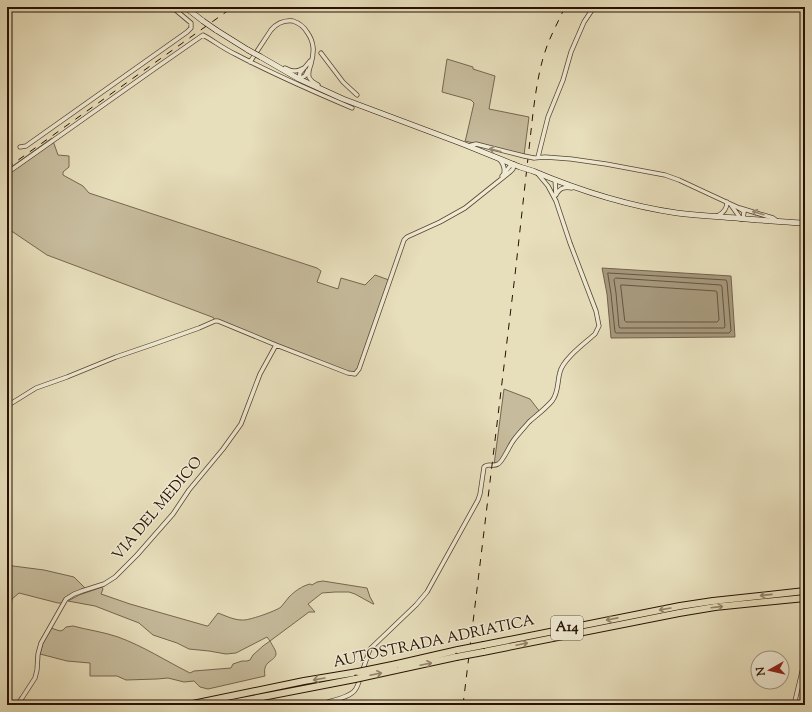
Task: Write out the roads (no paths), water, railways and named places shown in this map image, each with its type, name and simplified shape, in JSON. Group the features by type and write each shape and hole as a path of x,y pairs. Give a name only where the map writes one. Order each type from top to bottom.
{"highway":[{"name":"AUTOSTRADA ADRIATICA","path":"221,705 355,679 458,650 649,615 712,601 805,591"},
{"name":"AUTOSTRADA ADRIATICA","path":"679,609 805,598"},
{"name":"AUTOSTRADA ADRIATICA","path":"188,705 304,681 483,652 649,615"}],"main road":[{"path":"185,7 216,30 299,79 353,104 555,180 624,202 670,212 805,223"}],"street":[{"path":"20,147 26,146 187,32 191,28 191,23 172,7"},
{"path":"538,157 548,117 563,80 571,52 584,22 594,7"},
{"path":"250,62 271,30 278,24 285,21 296,22 306,30 312,41 313,48 309,75 311,80 327,92"},
{"path":"7,173 203,35 250,62 302,87 352,108"},
{"path":"321,53 343,82 357,95"},
{"path":"299,79 300,73 308,64 312,56"},
{"path":"268,62 275,63 292,72 304,68"},
{"path":"299,79 304,76 310,67"},
{"path":"467,146 476,144 534,158 557,158 606,164 665,175 737,207 744,212 742,219"},
{"path":"498,158 504,166 502,177"},
{"path":"7,406 36,388 215,321 348,373 354,374 359,369 362,362 404,240 407,237 440,222 465,208 517,165"},
{"path":"536,172 552,192"},
{"path":"319,705 355,691 370,649 416,605 427,592 478,500 484,467 486,465 498,464 508,448 529,423 551,403 556,393 562,365 598,330 599,326 596,311 552,192 551,184 555,180"},
{"path":"555,180 556,202"},
{"path":"556,195 559,190 565,187 579,188"},
{"path":"717,216 725,211 727,202"},
{"path":"727,202 742,219"},
{"path":"737,207 773,218 778,222"},
{"name":"VIA DEL MEDICO","path":"17,705 35,678 38,670 38,654 41,643 66,599 74,594 104,584 115,577 137,555 173,514 189,490 223,449 241,424 260,374 276,345"},
{"path":"794,705 805,659"}],"water":[{"path":"602,268 731,276 735,337 611,338 607,294"}],"railway":[{"path":"7,168 233,7"},
{"path":"463,705 535,96 544,54 565,7"}]}
